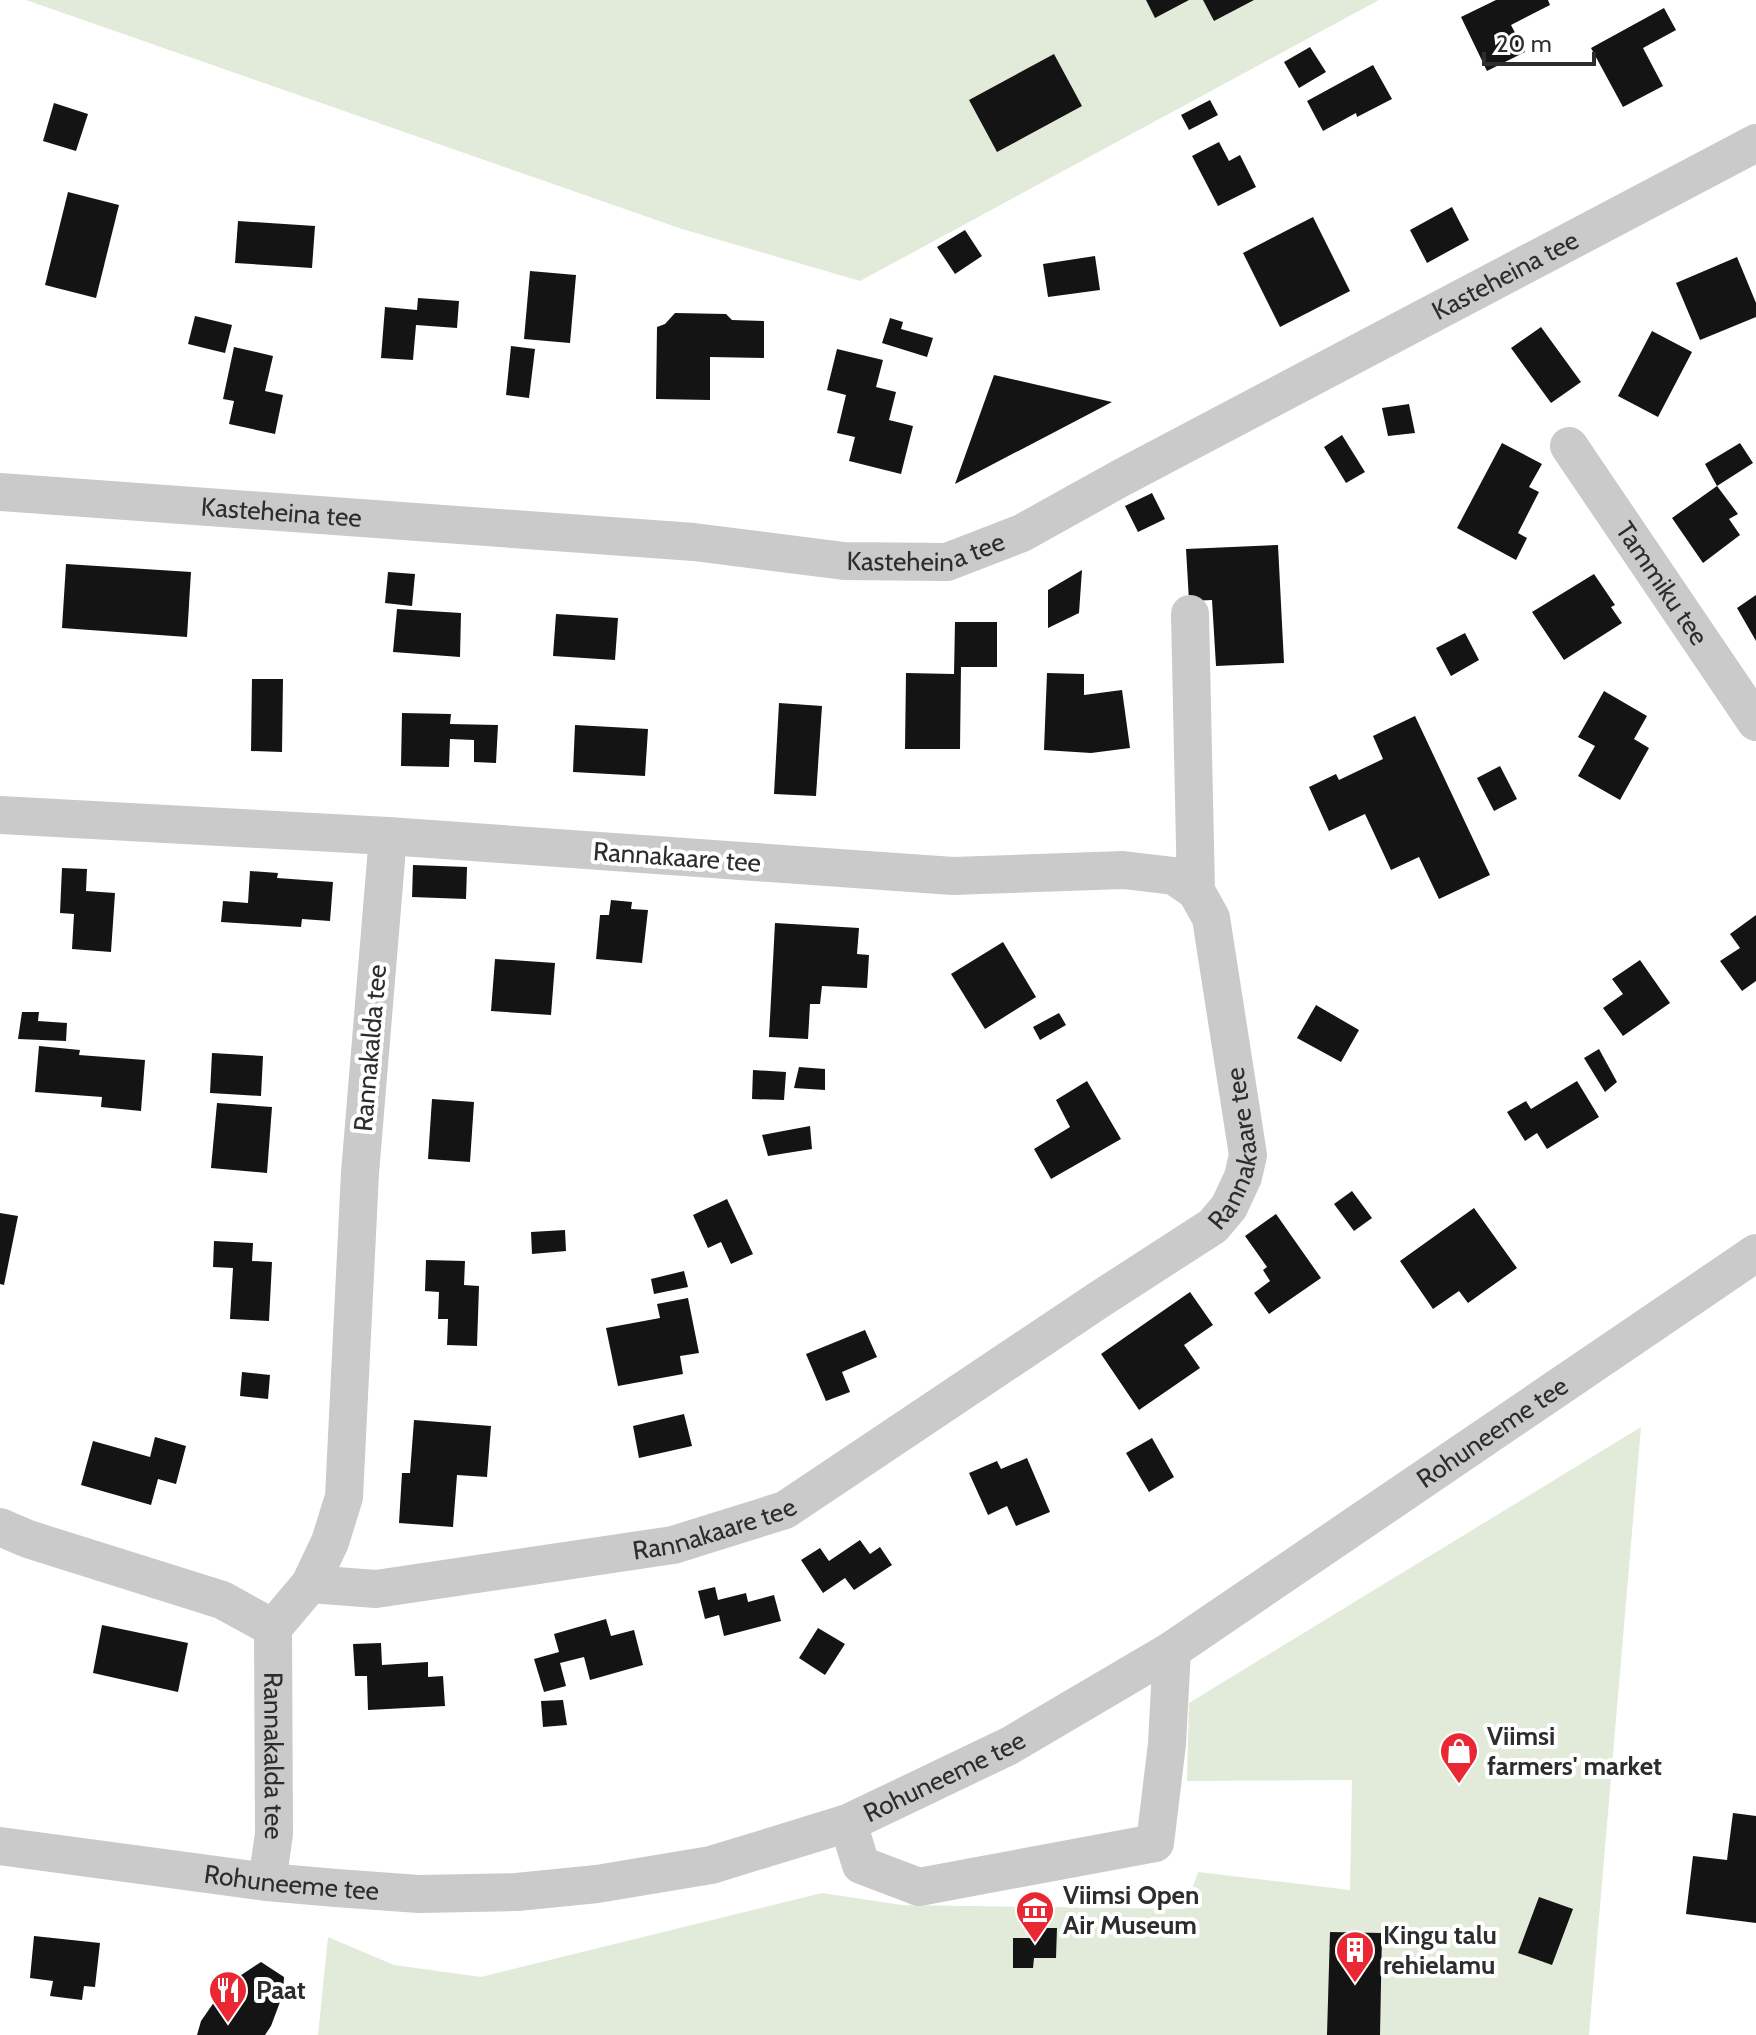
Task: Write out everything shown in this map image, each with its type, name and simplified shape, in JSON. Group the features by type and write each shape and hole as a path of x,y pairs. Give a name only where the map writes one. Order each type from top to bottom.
{"street":[{"name":"Kasteheina tee","path":"0,492 694,542 844,561 947,562 1022,533 1756,143"},
{"name":"Tammiku tee","path":"1569,446 1756,722"},
{"path":"1190,614 1196,891"},
{"path":"0,815 388,836"},
{"name":"Rannakaare tee","path":"310,1584 376,1589 673,1545 785,1510 1213,1226 1229,1207 1243,1177 1248,1155 1211,918 1196,891 1174,876 1123,870 953,876 388,836"},
{"name":"Rannakalda tee","path":"267,1882 274,1834 273,1628 310,1584 330,1542 344,1497 360,1173 388,836"},
{"name":"Rohuneeme tee","path":"0,1846 267,1882 419,1894 517,1892 597,1884 711,1865 848,1823 1009,1746 1172,1650 1756,1253"},
{"path":"0,1527 28,1539 222,1600 273,1628"},
{"path":"848,1823 861,1865 919,1887 1155,1843 1167,1744 1172,1650"}],"green space":[{"path":"26,0 1379,0 860,281 682,229"},
{"path":"1641,1427 1589,2035 318,2035 328,1937 394,1965 481,1977 822,1893 902,1905 1185,1909 1198,1872 1350,1890 1352,1780 1187,1781 1189,1703"}],"building":[{"path":"1146,0 1189,0 1155,18"},
{"path":"1203,0 1254,0 1214,21"},
{"path":"1496,0 1548,0 1550,5 1511,25 1525,52 1487,71 1461,17"},
{"path":"1664,8 1676,30 1643,48 1663,86 1623,107 1591,48"},
{"path":"1310,47 1326,72 1299,88 1284,62"},
{"path":"1054,54 1082,106 997,152 969,100"},
{"path":"1373,65 1392,99 1357,117 1356,113 1323,131 1307,101"},
{"path":"1210,100 1218,115 1189,130 1181,115"},
{"path":"54,103 88,114 76,151 43,141"},
{"path":"1219,142 1229,161 1240,155 1256,187 1218,206 1192,156"},
{"path":"68,192 119,205 96,298 45,285"},
{"path":"1452,207 1469,240 1427,263 1410,230"},
{"path":"1313,217 1350,291 1280,327 1243,253"},
{"path":"238,221 315,226 312,268 235,263"},
{"path":"965,230 982,256 955,274 937,247"},
{"path":"1095,256 1100,290 1048,297 1043,264"},
{"path":"1737,257 1756,303 1756,317 1700,340 1676,283"},
{"path":"530,271 576,275 570,343 524,339"},
{"path":"418,298 459,301 457,328 416,325 413,360 381,358 385,307 417,310"},
{"path":"675,313 726,314 732,320 764,321 764,358 710,357 710,400 656,399 657,327 665,324"},
{"path":"195,316 232,325 225,353 188,344"},
{"path":"890,318 903,322 901,329 933,338 927,357 882,343"},
{"path":"1541,327 1581,382 1551,403 1511,348"},
{"path":"1652,331 1692,352 1658,417 1618,396"},
{"path":"511,346 535,349 529,398 506,395"},
{"path":"234,347 273,356 265,391 283,395 275,434 229,424 234,401 223,399"},
{"path":"837,349 883,360 876,387 896,392 889,420 913,426 901,474 849,461 855,437 837,433 846,395 827,390"},
{"path":"994,375 1112,402 955,484"},
{"path":"1409,404 1415,433 1388,436 1382,408"},
{"path":"1342,435 1365,472 1346,483 1324,447"},
{"path":"1502,443 1542,464 1529,487 1539,492 1518,533 1527,538 1516,560 1457,528"},
{"path":"1740,443 1753,463 1717,486 1705,464"},
{"path":"1717,486 1738,514 1729,519 1740,535 1703,563 1672,518"},
{"path":"1152,493 1165,519 1138,532 1125,506"},
{"path":"1278,545 1284,663 1216,666 1212,600 1189,601 1186,549"},
{"path":"66,564 191,572 187,637 62,628"},
{"path":"1082,570 1079,613 1048,628 1048,590"},
{"path":"388,572 415,574 412,606 385,603"},
{"path":"1594,574 1615,605 1611,607 1622,623 1564,660 1532,612"},
{"path":"1756,595 1756,641 1737,608"},
{"path":"397,609 461,613 460,657 393,652"},
{"path":"556,614 618,618 615,660 553,656"},
{"path":"955,622 997,622 997,667 961,667 960,749 905,749 906,673 954,674"},
{"path":"1465,633 1479,660 1451,676 1436,648"},
{"path":"1047,673 1084,674 1084,695 1122,690 1130,748 1091,753 1044,750"},
{"path":"252,679 283,679 282,752 251,751"},
{"path":"1604,691 1647,716 1634,739 1649,748 1620,800 1578,776 1595,746 1578,737"},
{"path":"779,703 822,706 816,796 774,794"},
{"path":"402,713 451,714 450,724 498,725 496,763 474,762 474,740 450,739 449,767 401,766"},
{"path":"1415,716 1490,875 1439,899 1419,857 1391,870 1365,814 1329,831 1309,787 1336,774 1339,780 1383,759 1373,736"},
{"path":"575,725 648,729 645,776 573,772"},
{"path":"1500,766 1517,799 1494,811 1477,778"},
{"path":"413,865 467,867 466,899 412,897"},
{"path":"62,868 87,869 86,891 115,893 111,952 72,949 74,914 60,913"},
{"path":"250,871 278,873 277,878 333,882 330,921 302,919 301,927 221,922 223,901 248,903"},
{"path":"611,900 632,902 631,909 648,910 642,963 596,959 600,915 609,915"},
{"path":"1756,915 1756,981 1742,991 1720,961 1740,948 1730,934"},
{"path":"775,923 859,928 857,954 869,955 867,988 822,986 820,1004 810,1004 808,1039 769,1037"},
{"path":"1003,942 1036,997 985,1029 951,974"},
{"path":"495,959 555,963 551,1015 491,1011"},
{"path":"1640,960 1670,1003 1623,1036 1603,1008 1623,994 1612,979"},
{"path":"1316,1005 1359,1030 1341,1062 1297,1038"},
{"path":"22,1012 39,1012 38,1021 67,1023 66,1041 18,1039"},
{"path":"1059,1013 1066,1025 1040,1040 1033,1027"},
{"path":"39,1046 80,1050 79,1055 145,1060 141,1111 101,1107 102,1097 35,1092"},
{"path":"1599,1049 1617,1082 1605,1092 1584,1058"},
{"path":"212,1053 263,1056 261,1096 210,1093"},
{"path":"799,1067 825,1069 825,1090 794,1088"},
{"path":"753,1070 786,1072 784,1100 752,1099"},
{"path":"1087,1081 1121,1139 1051,1179 1034,1149 1070,1127 1056,1100"},
{"path":"1577,1081 1599,1117 1547,1149 1537,1133 1525,1141 1507,1112 1526,1101 1531,1109"},
{"path":"432,1099 474,1102 470,1162 428,1159"},
{"path":"217,1103 272,1107 267,1173 211,1168"},
{"path":"810,1126 812,1149 768,1156 762,1135"},
{"path":"1352,1191 1372,1218 1354,1231 1334,1204"},
{"path":"727,1199 753,1254 731,1264 721,1242 708,1248 693,1215"},
{"path":"1474,1208 1517,1268 1468,1303 1459,1291 1433,1309 1400,1261"},
{"path":"0,1213 18,1216 4,1285 0,1284"},
{"path":"1276,1214 1321,1278 1269,1314 1254,1293 1270,1281 1263,1270 1267,1267 1245,1236"},
{"path":"565,1230 566,1251 532,1254 531,1232"},
{"path":"214,1241 253,1243 252,1261 272,1262 269,1321 230,1319 233,1268 213,1267"},
{"path":"426,1260 465,1261 464,1285 479,1286 477,1346 447,1345 448,1319 438,1319 439,1292 425,1291"},
{"path":"684,1271 688,1287 654,1294 651,1279"},
{"path":"1190,1292 1213,1325 1184,1345 1200,1368 1139,1410 1101,1354"},
{"path":"688,1298 699,1353 680,1356 683,1374 618,1386 606,1328 660,1318 657,1304"},
{"path":"865,1330 877,1357 842,1372 850,1392 826,1401 806,1354"},
{"path":"242,1372 270,1375 268,1399 240,1396"},
{"path":"684,1414 692,1446 639,1458 633,1426"},
{"path":"414,1420 491,1426 487,1477 457,1475 453,1527 399,1523 402,1473 410,1473"},
{"path":"155,1437 186,1446 176,1484 158,1479 151,1505 81,1485 93,1441 150,1457"},
{"path":"1152,1438 1174,1477 1149,1492 1126,1453"},
{"path":"1027,1458 1050,1512 1016,1526 1007,1506 988,1515 969,1473 997,1461 1001,1469"},
{"path":"860,1540 870,1554 880,1547 892,1565 854,1590 845,1578 823,1593 801,1560 820,1548 829,1561"},
{"path":"715,1587 718,1600 746,1593 748,1602 774,1595 781,1621 724,1636 719,1615 705,1619 698,1591"},
{"path":"606,1619 611,1636 634,1630 643,1665 590,1680 584,1657 560,1663 566,1686 544,1692 534,1659 559,1652 554,1634"},
{"path":"102,1625 188,1643 178,1692 93,1673"},
{"path":"818,1628 845,1644 825,1675 799,1658"},
{"path":"381,1643 382,1665 428,1662 428,1677 443,1676 445,1706 368,1710 367,1676 355,1676 353,1644"},
{"path":"563,1700 567,1725 543,1727 541,1701"},
{"path":"1733,1813 1756,1816 1756,1923 1686,1914 1693,1856 1727,1860"},
{"path":"1539,1897 1573,1909 1552,1965 1518,1953"},
{"path":"1036,1928 1057,1928 1056,1958 1034,1958 1033,1968 1013,1968 1013,1938 1035,1938"},
{"name":"Kingu talu rehielamu","path":"1330,1932 1382,1933 1380,2035 1327,2035"},
{"path":"34,1936 100,1943 95,1987 84,1986 82,2000 50,1996 53,1981 30,1978"},
{"path":"261,1962 284,1977 283,1994 265,2035 197,2035 201,2021 226,1985"}],"place":[{"name":"Viimsi farmers' market","path":"1459,1785"},
{"name":"Viimsi Open Air Museum","path":"1035,1944"},
{"name":"Kingu talu rehielamu","path":"1355,1984"},
{"name":"Paat","path":"228,2024"}]}
